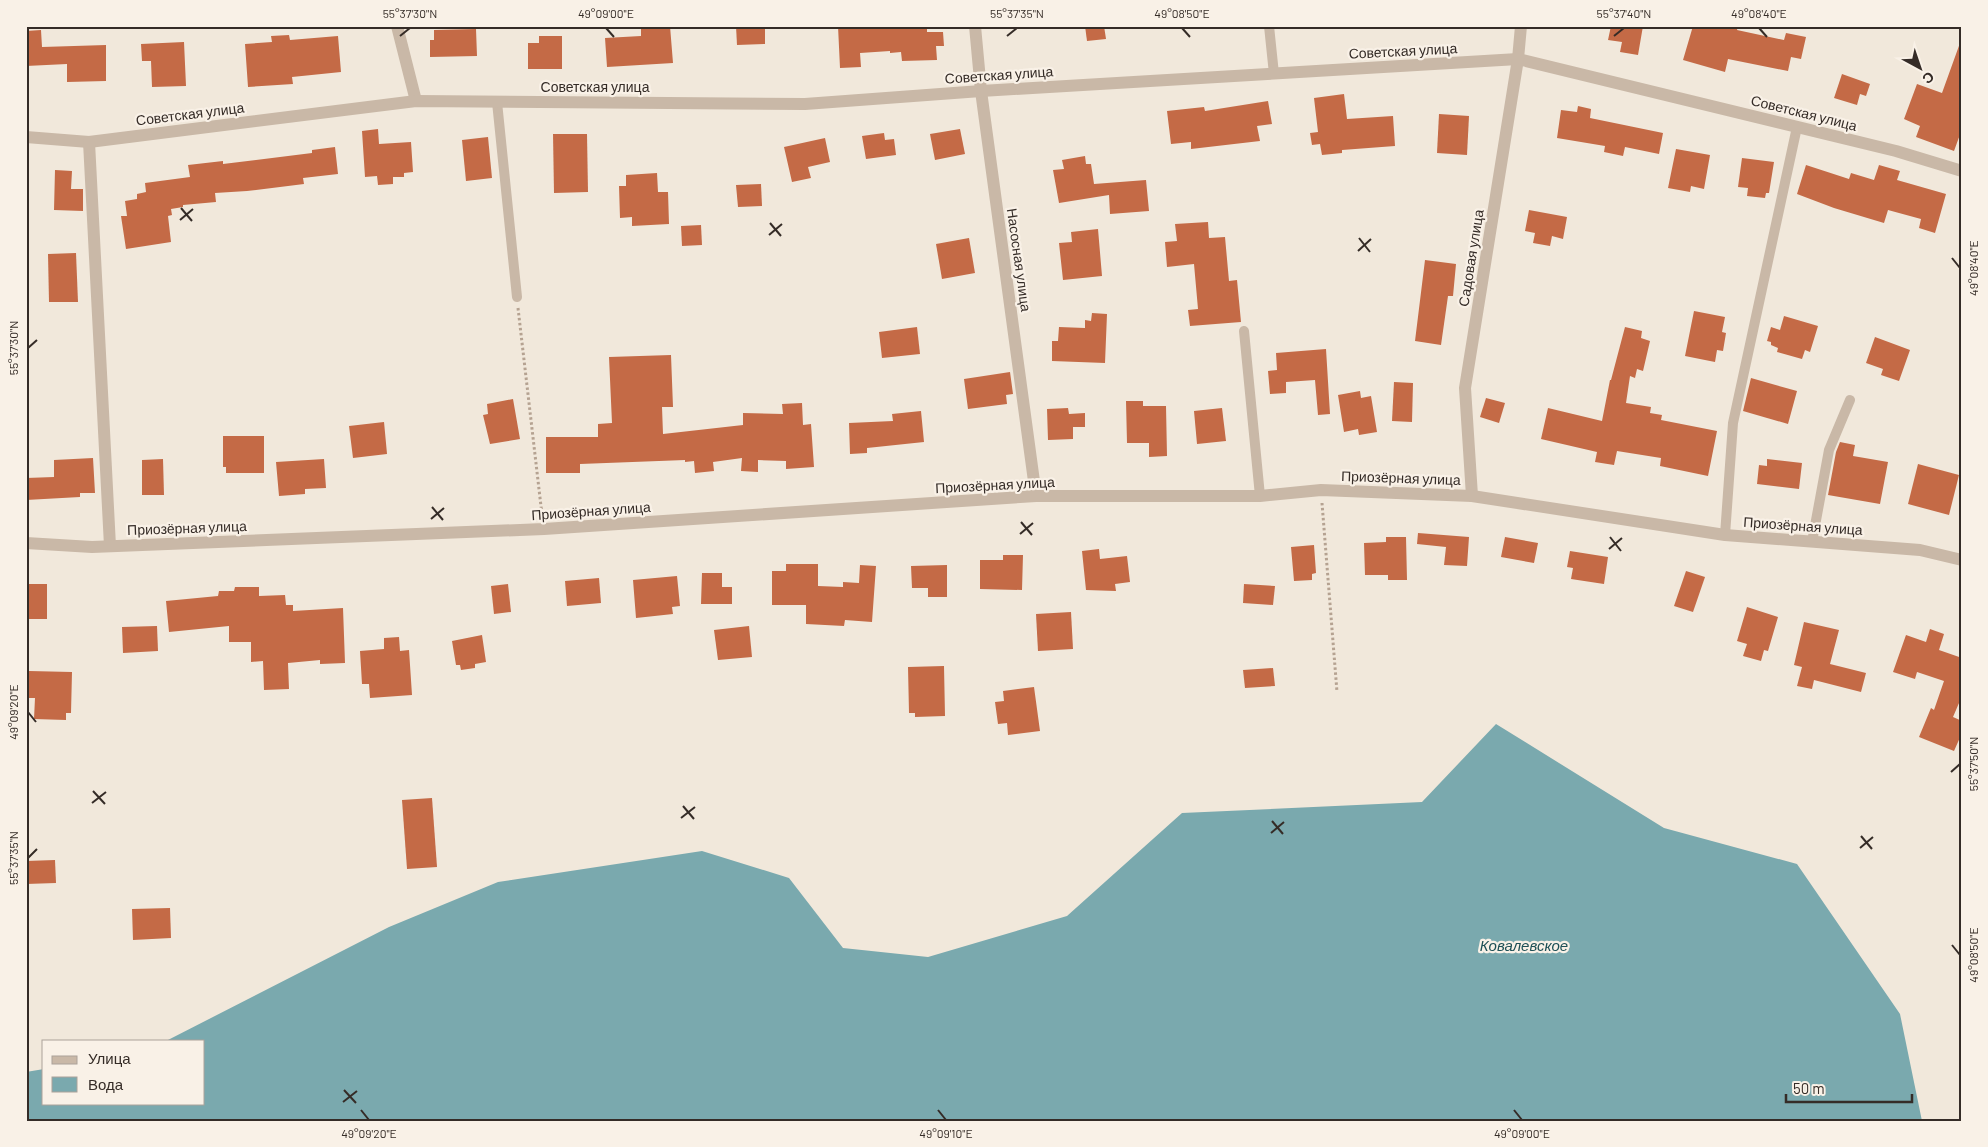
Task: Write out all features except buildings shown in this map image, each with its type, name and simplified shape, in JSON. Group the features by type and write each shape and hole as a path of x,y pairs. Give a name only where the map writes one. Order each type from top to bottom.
{"street":[{"path":"397,26 416,101"},
{"name":"Насосная улица","path":"975,26 981,91 1036,496"},
{"name":"Садовая улица","path":"1472,496 1465,388 1518,59 1521,26"},
{"name":"Советская улица","path":"26,136 89,142 416,101 805,104 981,91 1518,59 1896,151 1962,171"},
{"path":"89,142 110,546"},
{"name":"Приозёрная улица","path":"26,544 92,547 544,530 1036,496 1260,496 1321,490 1472,496 1725,535 1920,550 1962,560"}],"lane":[{"path":"1270,26 1274,74"},
{"path":"498,102 517,297"},
{"path":"1725,535 1733,423 1797,127"},
{"path":"1244,331 1260,496"},
{"path":"1812,542 1828,450 1850,400"}],"path":[{"path":"517,297 544,530"},
{"path":"1321,490 1337,692"}],"water":[{"name":"Ковалевское","path":"1496,724 1664,828 1797,864 1900,1014 1922,1121 26,1121 26,1072 42,1069 42,1104 205,1104 205,1040 168,1040 389,927 498,882 702,851 789,878 843,948 928,957 1067,916 1182,813 1422,802"}]}
